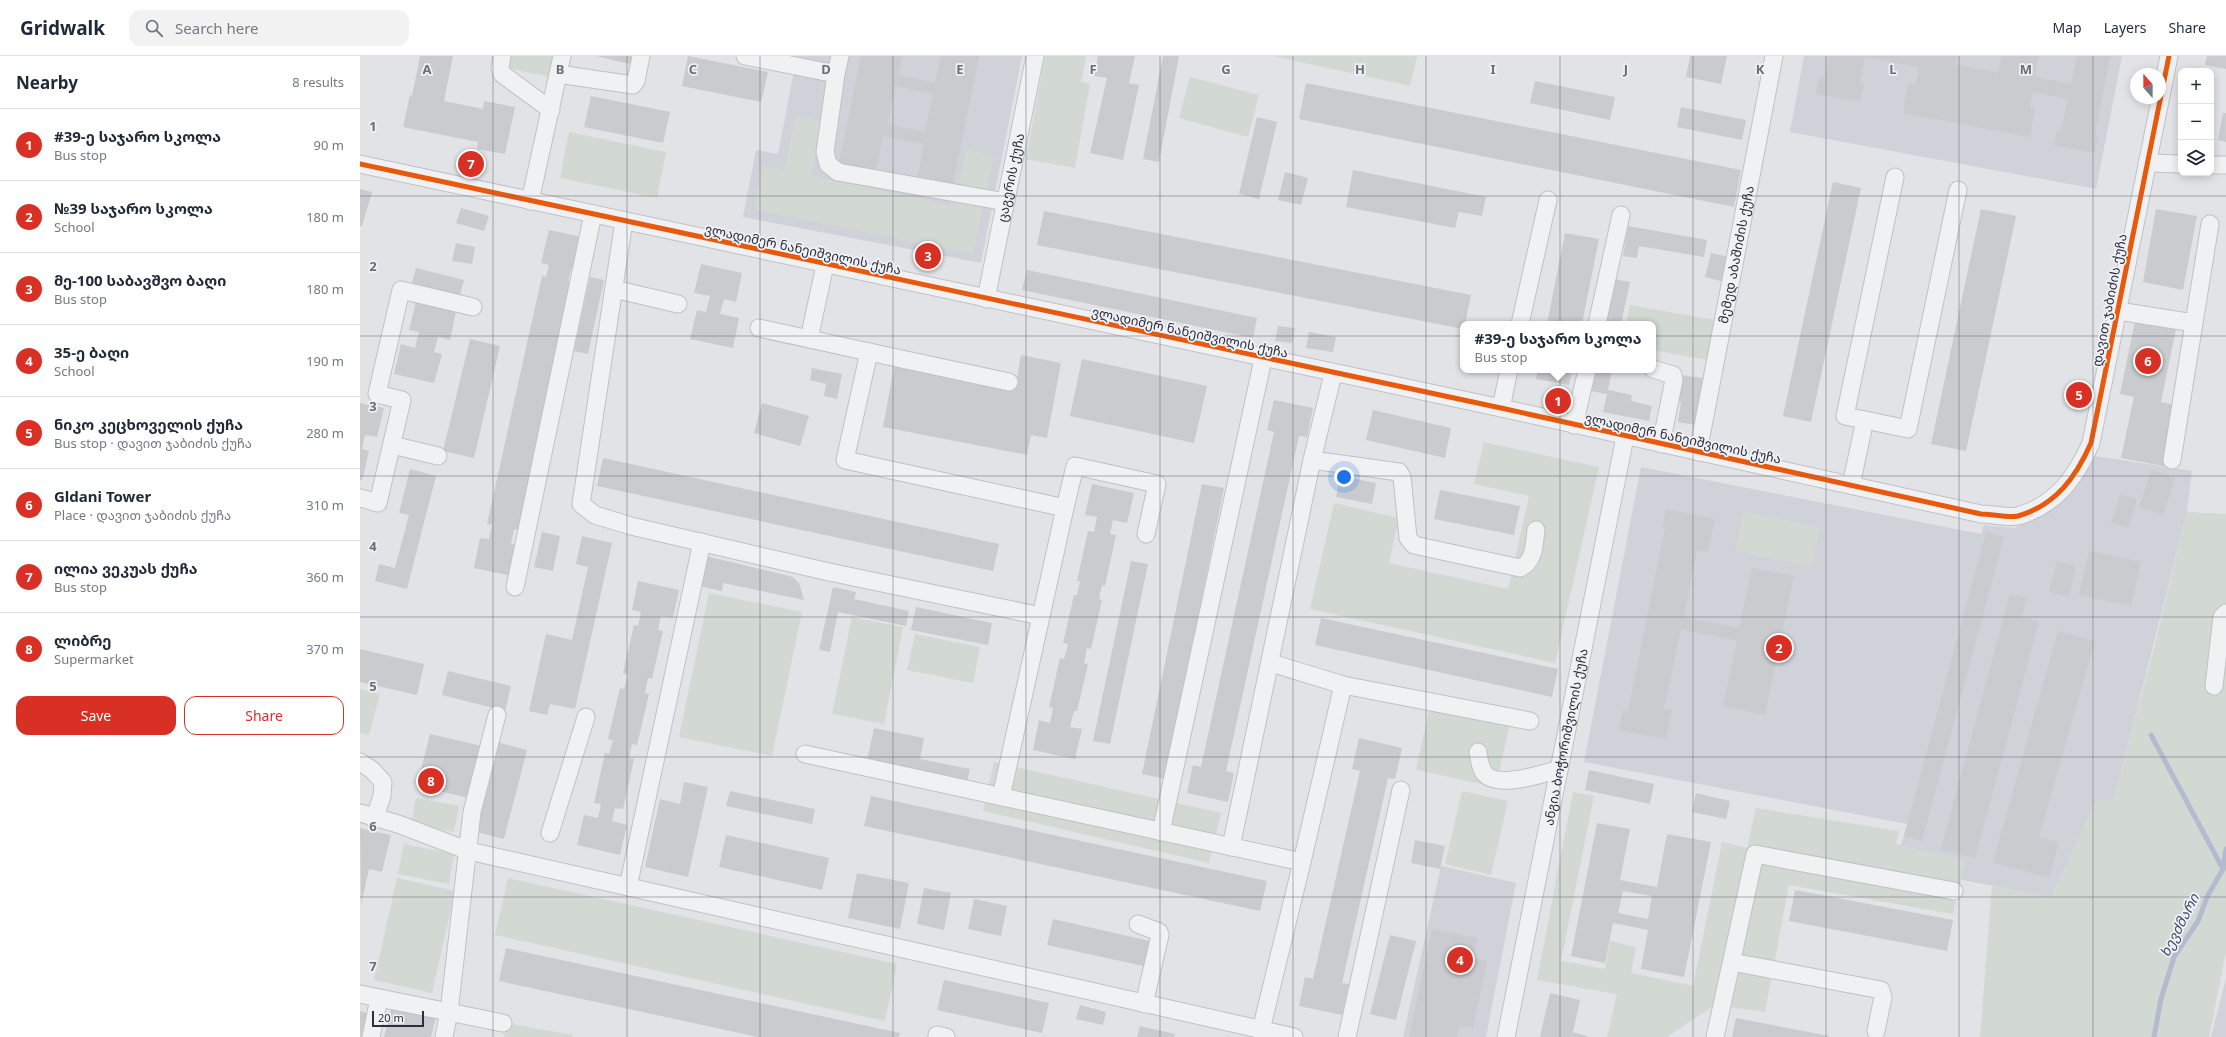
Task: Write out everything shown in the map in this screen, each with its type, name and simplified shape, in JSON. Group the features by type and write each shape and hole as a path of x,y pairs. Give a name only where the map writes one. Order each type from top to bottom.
{"street":[{"path":"502,56 500,68 502,74 551,110"},
{"path":"530,201 562,56"},
{"path":"558,74 633,85 636,81 642,56"},
{"path":"745,56 836,74"},
{"path":"840,56 824,152 828,164 838,172 1006,202"},
{"name":"ცაგერის ქუჩა","path":"986,299 1036,56"},
{"name":"მემედ აბაშიძის ქუჩა","path":"1698,452 1774,56"},
{"name":"დავით ჯაბიძის ქუჩა","path":"2017,516 2050,501 2068,485 2081,467 2091,443 2169,56"},
{"path":"2147,163 2178,164"},
{"name":"ვლადიმერ ნანეიშვილის ქუჩა","path":"360,164 1333,374 1501,408 1625,437 1981,514 2017,516"},
{"path":"2214,165 2226,165"},
{"path":"1895,177 1845,416 1908,429 1958,190"},
{"path":"1521,321 1548,200"},
{"path":"515,587 593,214"},
{"path":"1598,321 1621,215"},
{"path":"624,221 581,504 595,515 702,542 829,572 1041,616"},
{"path":"2172,460 2210,224"},
{"path":"810,339 825,265"},
{"path":"614,289 678,304"},
{"path":"360,498 378,503 402,400 377,394 401,290 473,307"},
{"path":"2118,311 2194,322"},
{"path":"759,328 1009,382"},
{"path":"869,352 845,460 1066,508"},
{"path":"1161,832 1263,359"},
{"path":"1656,370 1668,372 1673,375 1674,380 1661,444"},
{"path":"1501,408 1508,373"},
{"path":"1574,425 1586,373"},
{"path":"1231,847 1271,662 1312,460 1333,374"},
{"path":"1851,485 1865,420"},
{"name":"ანგია ბოჭორიშვილის ქუჩა","path":"1506,1037 1625,437"},
{"path":"392,445 438,456"},
{"path":"1312,460 1399,472 1402,477 1408,538 1414,545 1520,568 1527,565 1531,559 1536,530"},
{"path":"1001,797 1075,466 1157,484 1146,534"},
{"path":"628,887 702,542"},
{"path":"2214,686 2222,617 2226,613"},
{"path":"1271,662 1343,685 1530,721"},
{"path":"1261,1030 1343,685"},
{"path":"444,1037 449,1012 469,851 472,812 497,715"},
{"path":"550,833 586,717"},
{"path":"1478,752 1480,764 1485,774 1494,778 1518,780 1533,778 1559,769"},
{"path":"805,754 1302,862"},
{"path":"360,762 372,770 383,782 382,796 368,815 469,851 1294,1037"},
{"path":"1347,1037 1401,790"},
{"path":"1716,1037 1755,854 1954,892"},
{"path":"1138,924 1153,928 1159,932 1160,935 1144,1004"},
{"path":"1732,962 1881,990 1883,997 1876,1031"},
{"path":"360,994 503,1023"},
{"path":"371,1037 379,998"}],"shaded area":[{"path":"505,56 558,56 554,78 503,67"},
{"path":"797,56 1022,56 981,263 743,217 756,150 778,154"},
{"path":"1045,56 1086,56 1081,82 1090,84 1075,168 1026,159"},
{"path":"1273,56 1417,56 1410,86"},
{"path":"1804,56 2122,56 2096,189 1790,132"},
{"path":"1190,77 1259,95 1248,137 1179,118"},
{"path":"796,116 822,121 811,176 954,206 966,150 994,156 973,254 754,209 763,166 784,171"},
{"path":"569,132 666,152 657,198 560,178"},
{"path":"1630,305 1715,320 1708,360 1656,351 1656,321 1627,321"},
{"path":"1484,442 1599,467 1555,663 1310,609 1334,503 1399,518 1389,563 1508,589 1529,496 1474,484"},
{"path":"2095,456 2192,471 2187,512 2114,800 2097,800 2051,897 1895,867 1907,824 1584,762 1641,467 1981,534 1984,525 2015,528 2060,502"},
{"path":"1743,511 1820,527 1812,567 1735,551"},
{"path":"2187,512 2226,514 2226,951 2209,1037 1980,1037 1992,886 2051,897 2097,800 2114,799 2156,640"},
{"path":"709,593 802,612 772,756 679,737"},
{"path":"852,617 903,627 884,724 832,714"},
{"path":"915,634 980,647 973,683 907,670"},
{"path":"360,689 380,694 369,735 360,733"},
{"path":"1432,696 1512,713 1496,787 1416,770"},
{"path":"994,762 1221,813 1209,863 983,811"},
{"path":"1462,791 1508,801 1491,875 1445,864"},
{"path":"1573,792 1594,796 1561,961 1605,969 1610,941 1636,947 1631,973 1693,986 1722,842 1747,848 1756,808 1899,831 1896,844 1966,860 1953,914 1789,885 1765,1012 1715,1005 1667,1037 1607,1037 1617,994 1537,980"},
{"path":"416,798 459,806 454,832 411,824"},
{"path":"404,844 454,854 449,884 398,874"},
{"path":"1441,866 1516,883 1486,1037 1403,1037"},
{"path":"397,878 455,891 432,993 374,980"},
{"path":"508,878 897,964 885,1021 495,935"},
{"path":"2226,978 2226,1037 2211,1037"},
{"path":"506,1023 573,1035 572,1037 504,1037"}],"building":[{"path":"420,56 453,56 444,101 483,109 484,101 515,107 505,154 477,149 478,142 403,127 410,95 412,96"},
{"path":"596,56 636,56 634,65"},
{"path":"688,56 768,72 761,102 682,86"},
{"path":"861,56 902,56 898,75 935,83 941,56 979,56 953,184 918,176 924,144 883,136 876,170 839,163","holes":["895,86 933,94 925,132 888,124"]},
{"path":"1098,56 1135,56 1129,83 1139,85 1123,160 1090,153 1107,78 1094,76"},
{"path":"1163,56 1179,56 1159,162 1143,159"},
{"path":"1690,56 1727,56 1721,84 1686,77"},
{"path":"1829,56 1957,56 1955,64 1998,73 2002,56 2039,56 2035,77 2071,84 2077,56 2110,56 2095,136 2098,137 2095,153 2054,145 2057,130 2061,131 2068,99 2033,92 2030,107 2035,108 2030,137 1903,113 1908,83 1916,84 1919,67 1865,57 1860,83 1864,83 1860,102 1816,94 1819,77 1825,78"},
{"path":"2207,56 2226,56 2226,69 2205,65"},
{"path":"1535,81 1615,97 1610,120 1530,103"},
{"path":"1306,83 1741,170 1734,207 1299,119"},
{"path":"591,96 670,112 663,143 584,127"},
{"path":"1681,107 1746,120 1742,140 1677,127"},
{"path":"2223,113 2226,113 2226,142 2218,140"},
{"path":"1257,117 1277,122 1259,199 1239,194"},
{"path":"1353,170 1486,197 1482,216 1459,212 1455,228 1346,207"},
{"path":"1285,172 1308,178 1301,205 1278,200"},
{"path":"1833,182 1861,188 1811,422 1783,416"},
{"path":"360,189 372,192 362,226 360,226"},
{"path":"461,208 489,216 484,231 456,223"},
{"path":"1981,209 2016,216 1966,451 1931,444"},
{"path":"2156,209 2197,216 2183,290 2143,282"},
{"path":"1044,211 1471,295 1466,321 1460,321 1460,328 1037,245"},
{"path":"1628,226 1707,240 1704,257 1639,246 1637,258 1623,256"},
{"path":"549,230 587,238 579,271 571,269 568,281 574,283 519,530 514,529 511,544 519,545 512,576 474,568 480,538 489,539 492,525 487,524 542,276 546,277 549,265 541,263"},
{"path":"1565,233 1599,239 1583,321 1548,321"},
{"path":"456,243 475,247 472,264 452,261"},
{"path":"1711,253 1730,257 1724,282 1705,277"},
{"path":"701,264 742,273 736,302 724,299 720,314 739,318 733,348 690,339 697,310 706,312 710,296 694,293"},
{"path":"416,268 464,280 460,295 412,283"},
{"path":"1027,270 1257,318 1253,338 1022,290"},
{"path":"590,277 604,280 588,354 574,351"},
{"path":"1613,279 1630,282 1622,321 1605,321"},
{"path":"416,301 456,311 450,340 438,337 434,352 442,354 434,383 394,374 401,344 415,348 419,332 409,330"},
{"path":"2135,321 2176,329 2161,402 2181,406 2168,467 2121,458 2134,397 2120,394"},
{"path":"1278,326 1295,328 1292,343 1275,341"},
{"path":"1309,332 1336,337 1333,352 1306,348"},
{"path":"470,339 500,346 474,458 443,451"},
{"path":"1021,355 1061,363 1047,438 1031,435 1027,455 883,427 894,367 1015,390"},
{"path":"1082,359 1207,386 1194,443 1070,416"},
{"path":"812,368 842,374 837,399 824,396 826,384 810,380"},
{"path":"1537,373 1571,373 1569,385 1536,379"},
{"path":"1594,373 1611,373 1608,390 1632,395 1631,401 1652,406 1649,421 1603,412 1607,394 1590,391"},
{"path":"1681,375 1703,378 1695,425 1678,422 1681,402 1676,401"},
{"path":"1274,400 1313,408 1307,437 1299,436 1226,771 1234,773 1228,802 1187,793 1193,765 1201,767 1274,432 1267,430"},
{"path":"360,403 384,408 377,437 365,435 362,449 369,451 362,481 360,480"},
{"path":"762,403 809,416 800,446 754,433"},
{"path":"1373,410 1451,428 1445,458 1366,440"},
{"path":"603,458 999,544 993,571 597,486"},
{"path":"410,469 436,476 407,589 375,581 379,564 395,568 409,515 399,513"},
{"path":"2151,470 2175,477 2163,515 2139,507"},
{"path":"1340,476 1376,483 1372,504 1336,497"},
{"path":"1092,484 1134,493 1127,523 1113,520 1110,534 1116,535 1105,586 1102,585 1099,599 1102,600 1091,649 1087,648 1084,663 1088,664 1077,711 1074,711 1070,727 1082,729 1075,759 1033,750 1039,720 1050,723 1053,708 1049,707 1060,658 1064,659 1068,644 1063,643 1074,595 1077,595 1080,581 1077,581 1088,531 1094,532 1097,517 1085,515"},
{"path":"1202,484 1224,488 1165,779 1142,774"},
{"path":"1440,490 1520,506 1514,535 1434,519"},
{"path":"2120,494 2137,499 2128,528 2111,523"},
{"path":"1666,509 1715,519 1708,552 1697,550 1684,617 1739,628 1752,568 1794,576 1765,715 1723,706 1737,641 1681,629 1664,709 1672,710 1666,739 1619,730 1623,710 1628,711 1665,528 1662,528"},
{"path":"542,532 560,536 553,571 534,567"},
{"path":"1986,532 2004,537 1922,841 1904,836"},
{"path":"582,536 612,543 575,709 550,704 547,715 529,711 546,634 572,640 588,567 576,564"},
{"path":"2089,551 2141,562 2131,606 2079,595"},
{"path":"706,556 793,577 799,583 804,600 723,583 722,591 699,586"},
{"path":"1131,561 1148,564 1110,744 1093,741"},
{"path":"2057,561 2076,566 2069,597 2049,592"},
{"path":"638,581 679,590 673,618 661,616 658,630 663,631 652,679 648,678 645,693 649,694 637,745 632,744 629,758 634,759 623,809 615,808 612,821 627,825 620,855 577,845 584,815 598,818 601,804 594,803 605,753 609,754 613,740 608,739 620,688 624,689 628,675 623,673 634,625 638,626 641,612 632,610"},
{"path":"833,587 856,592 854,599 909,611 906,626 838,612 830,652 819,650"},
{"path":"2010,594 2027,598 2022,617 2039,622 1975,858 1941,849"},
{"path":"916,607 992,623 988,645 911,630"},
{"path":"1321,618 1558,669 1552,697 1315,645"},
{"path":"2058,631 2095,641 2039,837 2059,842 2049,878 1993,862"},
{"path":"360,649 424,664 417,695 360,682"},
{"path":"448,671 511,686 505,711 442,695"},
{"path":"874,728 924,738 920,759 970,769 967,781 867,761"},
{"path":"430,734 482,746 469,798 417,786"},
{"path":"1359,738 1402,748 1395,779 1388,778 1342,983 1349,984 1342,1015 1299,1006 1305,977 1313,979 1360,771 1352,769"},
{"path":"497,742 527,750 504,839 473,831"},
{"path":"1589,770 1654,784 1650,804 1585,790"},
{"path":"684,782 708,787 688,877 645,867 660,799 680,804"},
{"path":"730,791 815,809 812,824 726,806"},
{"path":"1696,793 1730,801 1726,819 1692,812"},
{"path":"871,796 1267,881 1260,911 864,826"},
{"path":"1597,823 1630,829 1620,880 1657,887 1667,834 1711,842 1684,977 1641,969 1648,930 1613,923 1605,963 1571,956","holes":["1623,891 1652,896 1648,919 1618,913"]},
{"path":"360,828 391,835 382,872 369,869 361,904"},
{"path":"726,835 829,858 822,890 719,867"},
{"path":"1415,840 1445,846 1440,869 1411,863"},
{"path":"857,873 909,883 900,929 848,918"},
{"path":"924,888 951,893 944,930 917,924"},
{"path":"1795,890 1953,920 1947,951 1789,921"},
{"path":"974,899 1007,906 1001,936 968,929"},
{"path":"1053,919 1154,942 1148,967 1047,945"},
{"path":"1432,929 1478,938 1473,958 1487,961 1473,1028 1459,1025 1457,1037 1409,1037"},
{"path":"1390,935 1416,941 1396,1020 1370,1014"},
{"path":"506,948 900,1033 899,1037 758,1037 499,981"},
{"path":"944,980 1049,1003 1042,1033 937,1010"},
{"path":"1550,993 1580,1000 1573,1032 1590,1037 1540,1037"},
{"path":"1080,1005 1106,1012 1103,1025 1076,1019"},
{"path":"392,1007 436,1017 431,1037 384,1037"},
{"path":"360,1011 367,1013 361,1037 360,1037"},
{"path":"1736,1018 1829,1036 1829,1037 1732,1037"},
{"path":"1140,1026 1175,1034 1174,1037 1137,1037"}],"waterway":[{"path":"2151,735 2223,869"},
{"name":"ხევძმარი","path":"2154,1037 2161,999 2174,957 2198,921 2208,895 2223,869 2226,849"}],"cycle path":[{"path":"360,164 1501,408 1981,514 2018,516 2043,505 2054,497 2079,467 2091,443 2169,56"}],"place":[{"name":"ილია ვეკუას ქუჩა","path":"471,164"},
{"name":"მე-100 საბავშვო ბაღი","path":"928,256"},
{"name":"Gldani Tower","path":"2148,361"},
{"name":"ნიკო კეცხოველის ქუჩა","path":"2079,395"},
{"name":"#39-ე საჯარო სკოლა","path":"1558,401"},
{"name":"№39 საჯარო სკოლა","path":"1779,648"},
{"name":"ლიბრე","path":"431,781"},
{"name":"35-ე ბაღი","path":"1460,960"}]}
